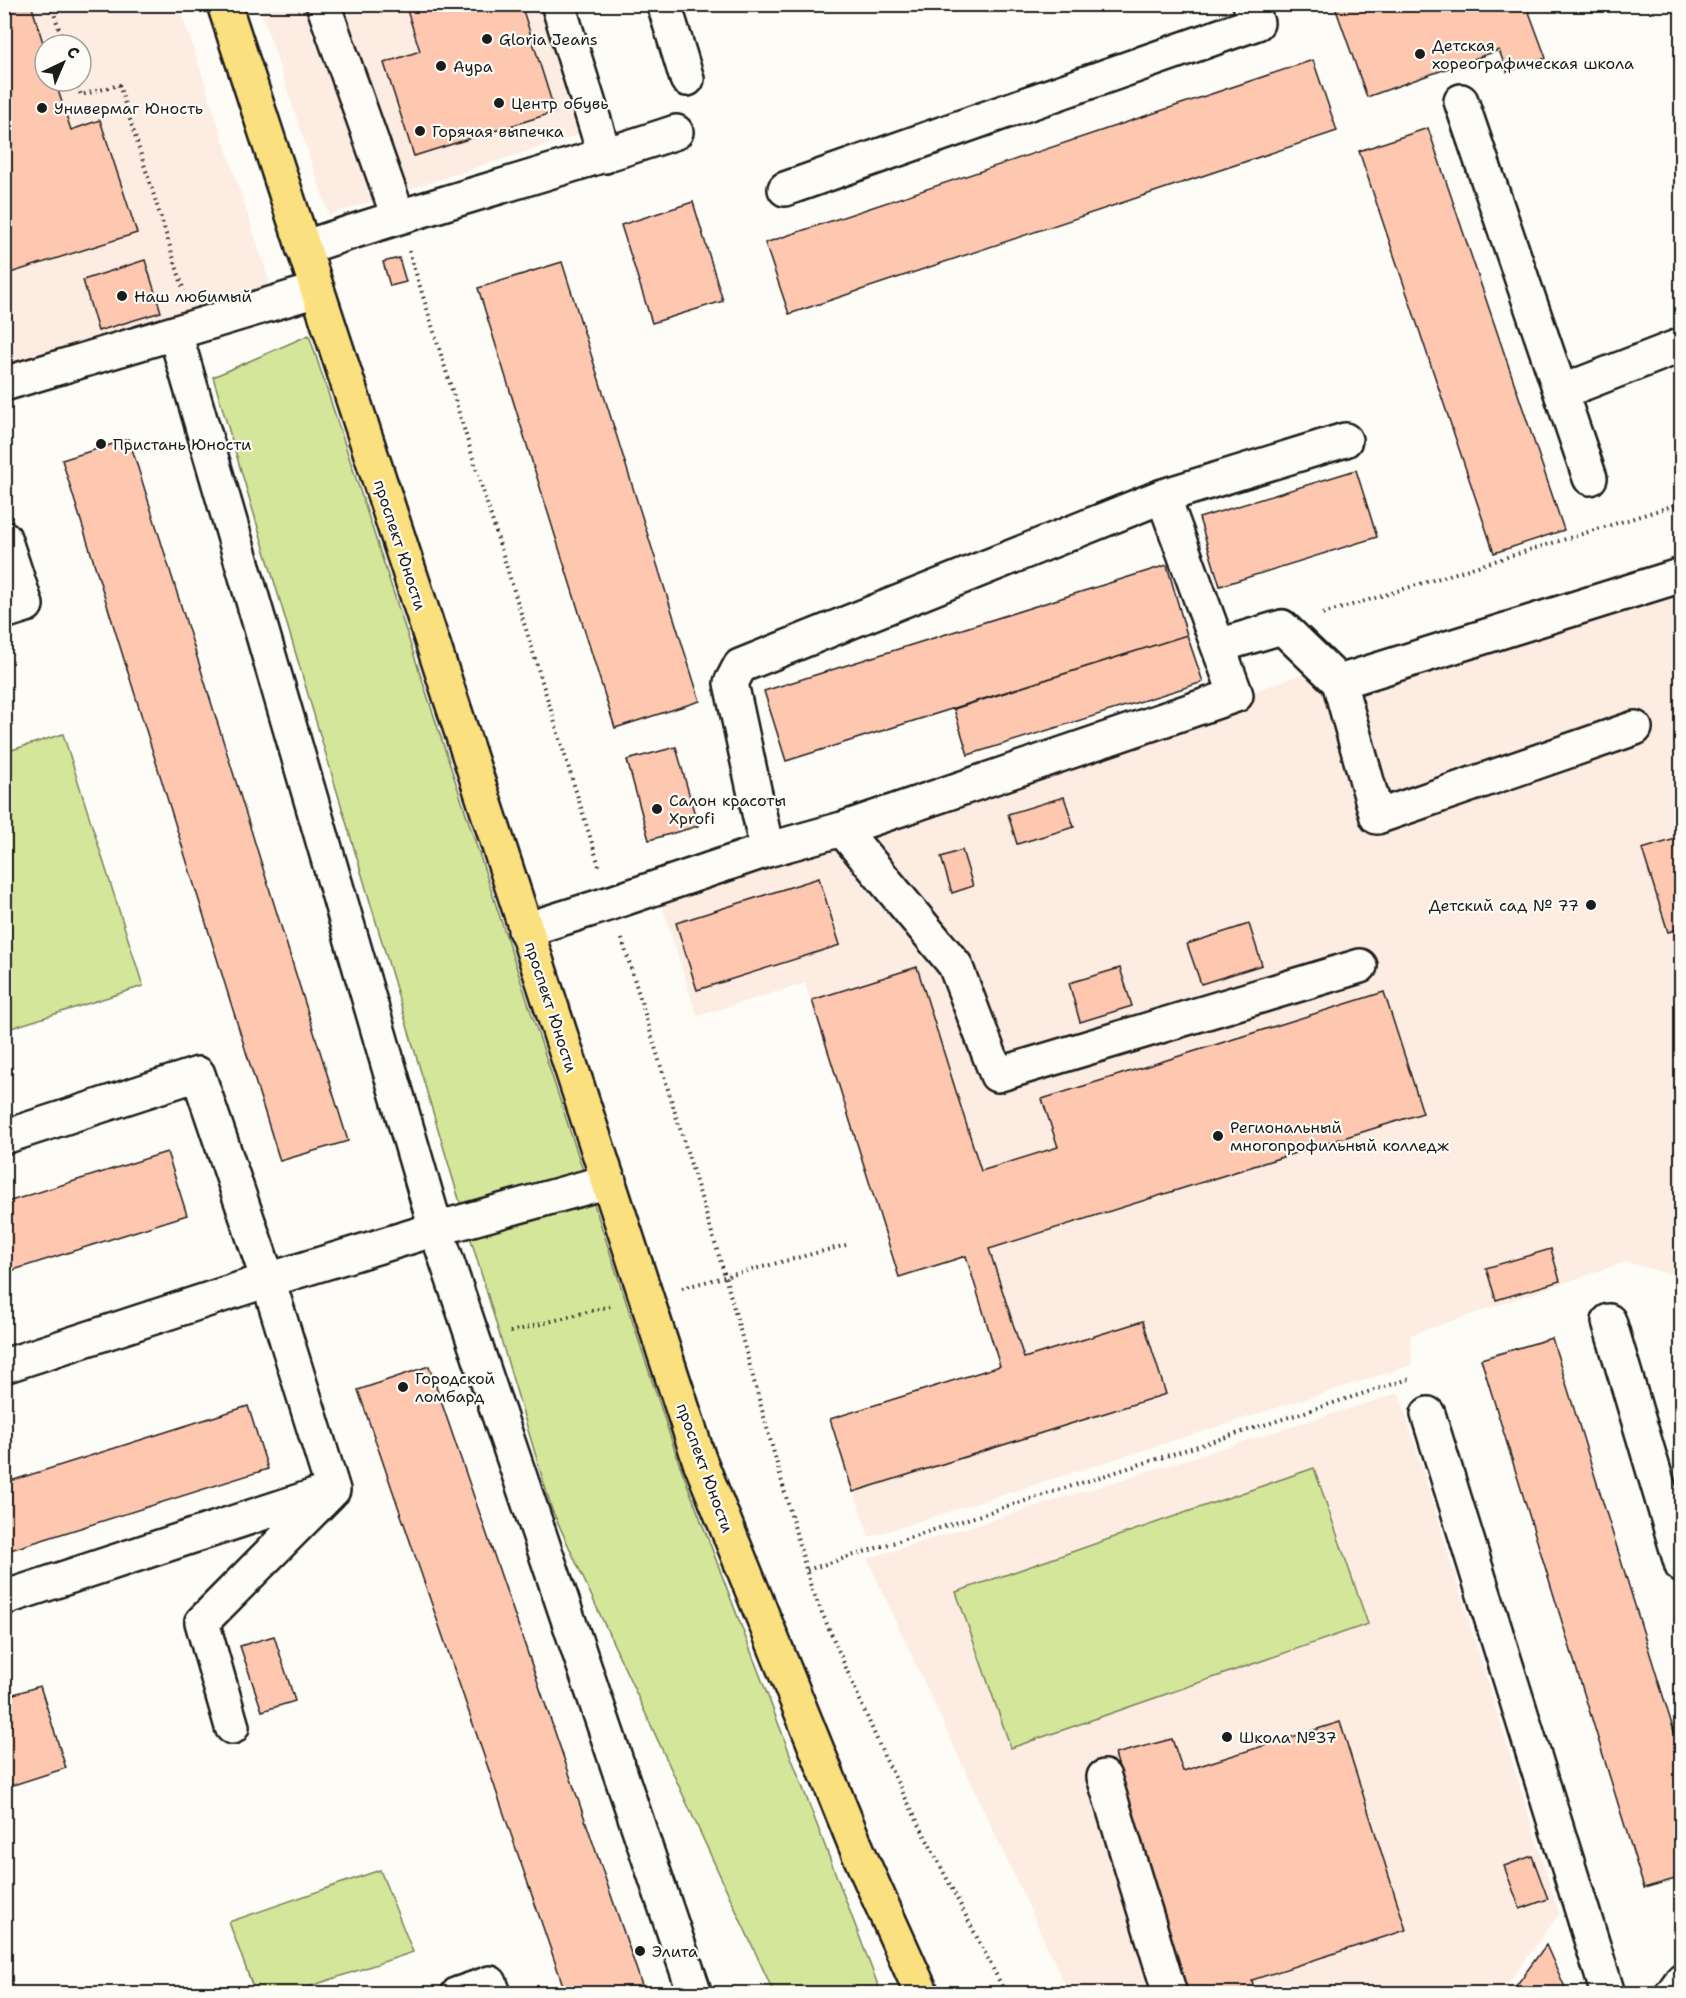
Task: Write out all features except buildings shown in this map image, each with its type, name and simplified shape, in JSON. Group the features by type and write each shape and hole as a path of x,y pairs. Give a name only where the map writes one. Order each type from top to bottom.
{"main road":[{"name":"проспект Юности","path":"224,4 699,1459 859,1854 922,1994"}],"lane":[{"path":"323,4 398,216"},
{"path":"558,4 605,156"},
{"path":"664,4 687,79"},
{"path":"785,189 1257,23 1250,4"},
{"path":"1461,101 1590,478"},
{"path":"303,248 398,216 605,156 676,132"},
{"path":"4,384 317,290"},
{"path":"185,330 436,1229 695,1994"},
{"path":"1561,392 1682,345"},
{"path":"767,850 731,683 740,666 1163,496 1345,440"},
{"path":"525,930 767,850 842,829 1236,695 1163,496"},
{"path":"4,538 26,605 4,612"},
{"path":"1339,682 1682,576"},
{"path":"1218,646 1282,627 1339,682 1377,818 1635,728"},
{"path":"842,829 955,965 997,1075 1360,966"},
{"path":"4,1137 198,1074 268,1280 333,1490"},
{"path":"4,1366 268,1280 436,1229 609,1181"},
{"path":"1610,1322 1682,1566"},
{"path":"1428,1414 1608,1994"},
{"path":"4,1598 333,1490"},
{"path":"232,1727 202,1622 333,1490"},
{"path":"1104,1777 1170,1994"},
{"path":"1672,1994 1682,1980"},
{"path":"458,1994 490,1983 494,1994"}],"path":[{"path":"51,4 60,33"},
{"path":"93,92 119,86 185,330"},
{"path":"398,216 724,1276 811,1587 884,1756 1006,1994"},
{"path":"1282,627 1682,503"},
{"path":"807,1570 1418,1377 1428,1414"}],"shaded area":[{"path":"5,5 179,5 269,280 265,297 5,377"},
{"path":"259,5 571,5 609,125 329,215"},
{"name":"Региональный многопрофильный колледж","path":"1681,554 1681,1277 1625,1262 1410,1335 1412,1365 869,1537 830,1419 1000,1366 966,1256 899,1277 805,983 697,1016 662,906 1294,677"},
{"name":"Школа №37","path":"1399,1393 1559,1914 1501,1993 1071,1993 1067,1989 867,1559"}],"green space":[{"path":"309,335 678,1460 881,1993 774,1993 552,1510 213,377"},
{"path":"63,734 143,986 5,1030 5,752"},
{"path":"1314,1468 1368,1624 1011,1748 956,1592"},
{"path":"380,1870 413,1952 290,1993 255,1993 229,1922"}],"place":[{"name":"Gloria Jeans","path":"487,39"},
{"name":"Детская хореографическая школа","path":"1420,54"},
{"name":"Аура","path":"441,66"},
{"name":"Центр обувь","path":"499,103"},
{"name":"Универмаг Юность","path":"42,108"},
{"name":"Горячая выпечка","path":"420,131"},
{"name":"Наш любимый","path":"122,296"},
{"name":"Пристань Юности","path":"101,444"},
{"name":"Салон красоты Xprofi","path":"657,809"},
{"name":"Детский сад № 77","path":"1591,905"},
{"name":"Региональный многопрофильный колледж","path":"1218,1136"},
{"name":"Городской ломбард","path":"403,1387"},
{"name":"Школа №37","path":"1227,1737"},
{"name":"Элита","path":"640,1951"}]}
